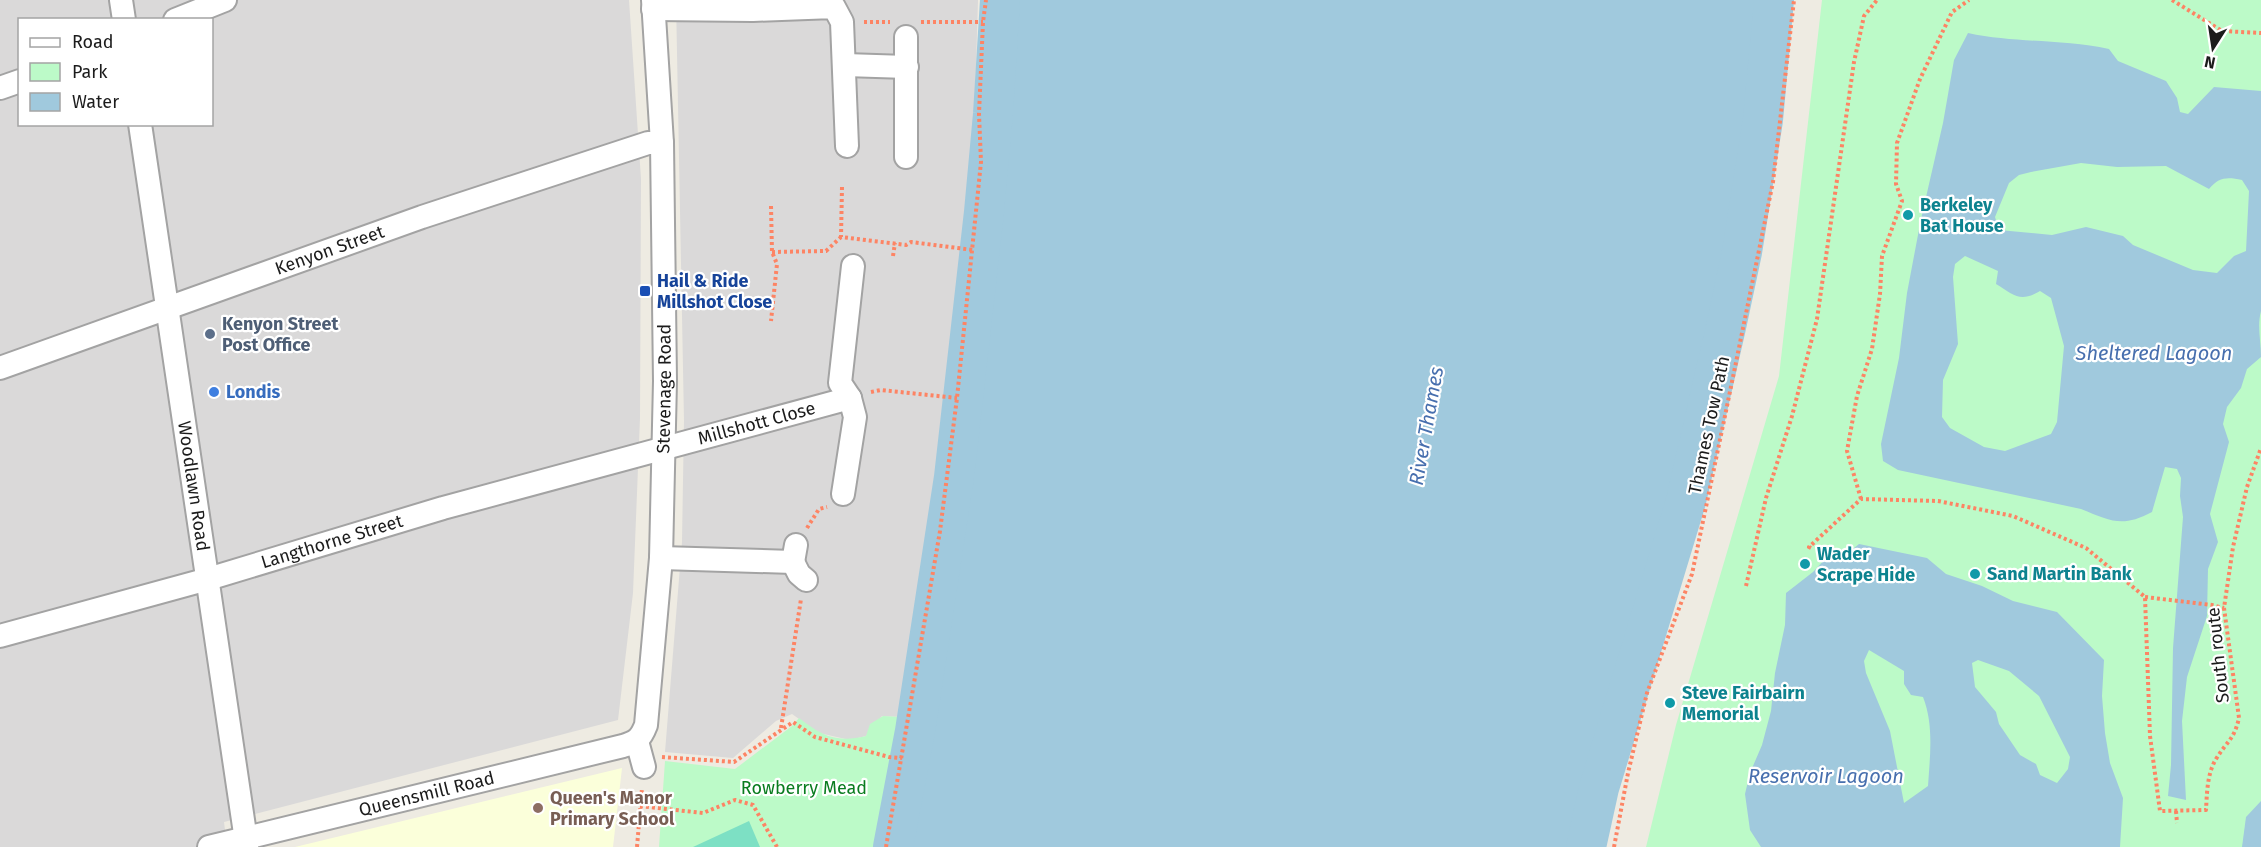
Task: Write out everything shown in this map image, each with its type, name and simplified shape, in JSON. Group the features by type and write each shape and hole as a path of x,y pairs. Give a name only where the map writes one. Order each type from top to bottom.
{"street":[{"path":"121,0 124,18"},
{"path":"180,18 225,0"},
{"path":"653,4 753,10 834,7 842,22 847,146"},
{"name":"Stevenage Road","path":"639,739 646,725 661,558 664,447 662,143 653,4"},
{"path":"906,37 906,157"},
{"path":"845,65 907,67"},
{"path":"0,88 18,82"},
{"name":"Woodlawn Road","path":"140,126 247,842"},
{"name":"Kenyon Street","path":"0,368 422,217 648,143 662,143"},
{"path":"843,494 855,417 850,398 840,383 853,266"},
{"name":"Millshott Close","path":"664,447 850,398"},
{"name":"Langthorne Street","path":"0,636 208,579 443,508 664,447"},
{"path":"661,558 800,566"},
{"path":"639,739 651,762"},
{"name":"Queensmill Road","path":"209,847 247,842 624,746 639,739"}],"path":[{"path":"886,847 940,531 957,399 981,162 979,114 982,22 986,0"},
{"name":"Thames Tow Path","path":"1614,847 1628,773 1647,693 1692,574 1773,182 1794,0"},
{"path":"1746,586 1766,498 1792,416 1817,319 1854,62 1864,16 1876,0"},
{"path":"1861,499 1847,452 1857,396 1872,349 1880,294 1882,256 1902,201 1896,184 1897,144 1920,79 1952,12 1969,0"},
{"path":"2172,0 2222,31 2261,33"},
{"path":"772,252 826,251 841,237 842,187"},
{"path":"771,206 772,252 777,264 771,321"},
{"path":"841,237 906,245 911,242 973,250"},
{"path":"893,256 894,243"},
{"path":"850,398 881,390 957,399"},
{"name":"South route","path":"2145,597 2150,736 2160,812 2206,810 2209,778 2216,759 2236,734 2239,718 2224,608 2233,547 2247,487 2261,448"},
{"path":"781,728 800,566 819,509 826,509 830,501 843,494"},
{"path":"1811,548 1809,547 1861,499 1938,501 2013,516 2086,548 2145,597 2224,608"},
{"path":"637,847 640,806 651,762 734,762 793,722 815,737 889,757 902,758"},
{"path":"640,806 703,813 735,800 753,805 777,847"},
{"path":"2176,811 2177,823"}],"shaded area":[{"path":"0,0 629,0 641,179 640,418 633,593 618,720 224,822 227,847 0,847"},
{"path":"676,0 978,0 973,167 932,521 901,717 882,716 866,736 850,740 819,733 792,714 776,721 733,758 665,752 682,542 684,421"},
{"name":"Queen's Manor Primary School","path":"622,768 613,847 295,847"}],"green space":[{"path":"1822,0 2261,0 2261,847 1646,847 1676,725 1779,376"},
{"name":"Rowberry Mead","path":"883,716 901,717 898,731 915,731 893,847 659,847 665,761 735,769 792,726 799,718 822,733 846,739 866,736 870,724"},
{"path":"749,821 760,847 693,847"}],"water":[{"name":"River Thames","path":"1000,0 1774,0 1763,120 1742,252 1726,327 1686,501 1599,788 1586,847 893,847 915,731 954,477 984,212"},
{"name":"Sheltered Lagoon","path":"1968,33 2109,49 2118,61 2166,81 2177,98 2180,112 2188,114 2214,87 2261,91 2261,311 2259,328 2261,357 2247,369 2241,388 2227,407 2223,424 2229,442 2210,514 2218,542 2208,569 2207,616 2187,677 2182,721 2186,800 2168,796 2171,765 2173,648 2183,517 2180,496 2181,478 2177,469 2165,467 2152,512 2132,520 2117,521 2081,509 1898,470 1883,461 1881,444 1899,358 1907,293 1954,60","holes":["2081,163 2117,167 2166,166 2209,189 2216,182 2224,179 2242,180 2249,191 2246,251 2234,256 2217,273 2193,270 2133,245 2123,236 2086,227 2052,235 1999,230 1995,217 2009,183 2019,175","1965,256 1998,271 1996,284 2017,296 2027,297 2040,291 2051,298 2064,346 2057,422 2051,434 2005,451 1984,447 1950,428 1942,417 1943,380 1958,344 1953,277 1955,264"]},
{"name":"Reservoir Lagoon","path":"1859,544 1927,558 1946,574 1982,586 2013,601 2057,612 2104,660 2102,696 2105,733 2110,763 2123,798 2120,847 1761,847 1750,830 1745,794 1771,711 1775,673 1785,625 1786,593 1813,572 1828,556 1842,558","holes":["1869,650 1904,671 1904,684 1911,695 1923,697 1929,718 1928,786 1904,803 1890,731 1866,673 1864,661","1978,660 2009,671 2039,696 2070,757 2068,769 2057,783 2040,775 2036,764 2020,755 1999,724 1996,712 1975,687 1972,663"]},
{"path":"2261,801 2261,847 2242,847 2246,817"}],"waterway":[{"path":"893,847 915,731 954,477 984,212 1000,0"},
{"path":"1586,847 1599,788 1686,501 1726,327 1742,252 1763,120 1774,0"}],"place":[{"name":"Berkeley Bat House","path":"1908,215"},
{"name":"Hail & Ride Millshot Close","path":"645,291"},
{"name":"Kenyon Street Post Office","path":"210,334"},
{"name":"Londis","path":"214,392"},
{"name":"Wader Scrape Hide","path":"1805,564"},
{"name":"Sand Martin Bank","path":"1975,574"},
{"name":"Steve Fairbairn Memorial","path":"1670,703"},
{"name":"Queen's Manor Primary School","path":"538,808"}]}
